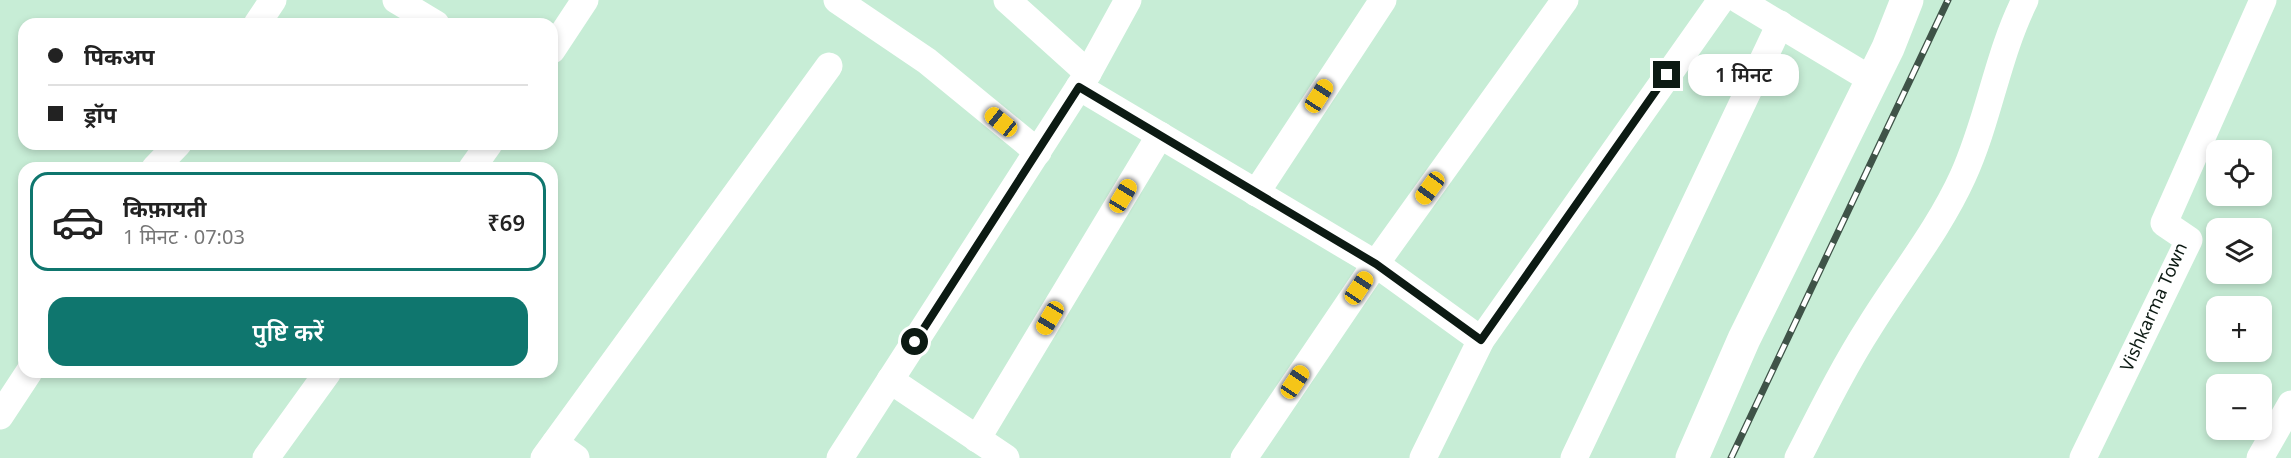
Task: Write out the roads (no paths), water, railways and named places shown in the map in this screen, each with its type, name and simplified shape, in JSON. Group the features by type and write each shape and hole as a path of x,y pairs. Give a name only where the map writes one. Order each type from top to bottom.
{"street":[{"path":"261,18 273,0"},
{"path":"396,0 425,18"},
{"path":"558,41 585,0"},
{"path":"837,0 927,61 1038,152"},
{"path":"1007,0 1084,80 1160,135 1376,264 1481,340"},
{"path":"840,458 1084,80 1128,0"},
{"path":"1256,193 1383,0"},
{"path":"1244,458 1376,264 1565,0"},
{"path":"1423,458 1481,340 1720,0"},
{"path":"1739,0 1872,81"},
{"path":"1692,458 1744,339 1872,81 1907,0"},
{"path":"1798,458 1845,368 1945,211 1963,176 1977,142 2004,52 2025,0"},
{"name":"Vishkarma Town","path":"2083,458 2189,240 2164,223 2263,0"},
{"path":"1574,458 1780,24"},
{"path":"559,453 829,66"},
{"path":"976,439 1160,135"},
{"path":"161,162 172,150"},
{"path":"0,416 25,378"},
{"path":"266,458 324,378"},
{"path":"890,380 1006,458"},
{"path":"2260,458 2291,404"}],"railway":[{"path":"1731,458 1948,0"}]}
